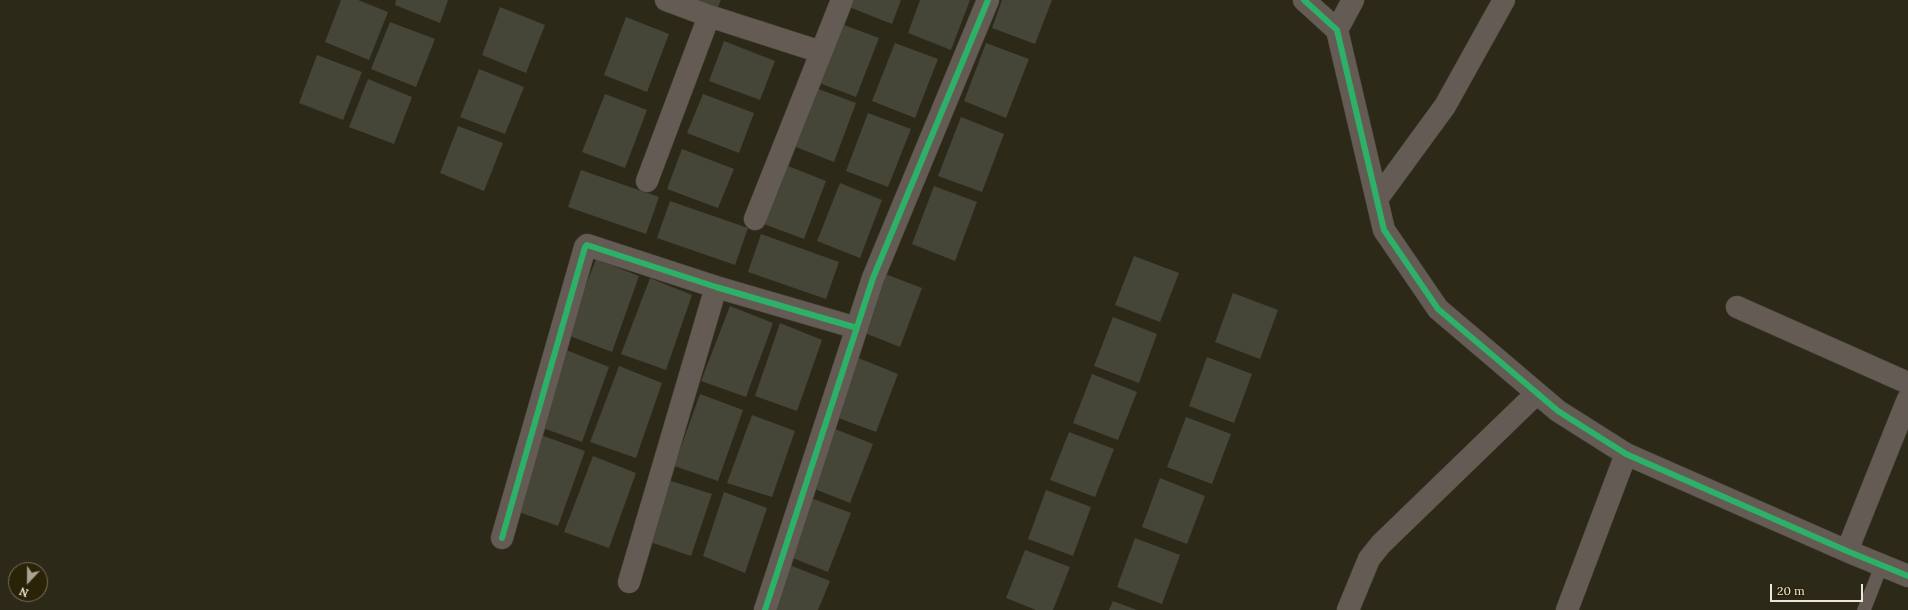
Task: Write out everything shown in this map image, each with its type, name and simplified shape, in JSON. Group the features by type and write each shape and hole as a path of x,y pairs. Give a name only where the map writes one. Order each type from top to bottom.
{"street":[{"path":"666,0 709,16 822,52"},
{"path":"755,219 842,0"},
{"path":"765,610 875,272 988,0"},
{"path":"1304,0 1337,30 1384,230 1438,309 1558,412 1626,454 1847,551 1882,564 1908,576"},
{"path":"1337,30 1353,0"},
{"path":"1377,199 1445,106 1504,0"},
{"path":"647,181 709,16"},
{"path":"502,538 585,247 588,245 592,245 716,287 857,328"},
{"path":"629,582 716,287"},
{"path":"1737,307 1908,383"},
{"path":"1348,610 1370,559 1381,544 1537,393"},
{"path":"1847,551 1908,399"},
{"path":"1567,610 1626,454"}],"lane":[{"path":"1864,610 1882,564"}],"building":[{"path":"341,0 358,0 388,12 369,60 325,42"},
{"path":"396,0 448,0 440,23 395,5"},
{"path":"690,0 721,0 715,14"},
{"path":"852,0 901,0 892,24 849,7"},
{"path":"920,0 970,0 951,50 908,33"},
{"path":"1002,0 1052,0 1035,44 992,28"},
{"path":"500,7 545,25 526,73 482,55"},
{"path":"626,17 669,34 647,92 604,75"},
{"path":"390,22 435,39 416,87 371,69"},
{"path":"836,22 879,38 856,97 814,81"},
{"path":"724,41 775,61 760,100 709,81"},
{"path":"895,43 938,59 915,118 872,101"},
{"path":"986,43 1029,59 1006,118 964,101"},
{"path":"317,55 362,72 343,120 299,103"},
{"path":"479,69 524,87 505,134 460,117"},
{"path":"368,79 412,97 394,144 349,127"},
{"path":"813,87 856,103 834,162 791,145"},
{"path":"605,94 647,110 625,168 582,152"},
{"path":"703,94 754,113 739,153 687,133"},
{"path":"868,113 911,129 888,187 846,171"},
{"path":"961,117 1004,134 982,192 938,176"},
{"path":"458,126 503,143 484,191 440,173"},
{"path":"682,149 734,169 718,208 667,189"},
{"path":"783,164 826,181 804,239 761,223"},
{"path":"581,170 659,197 646,234 568,207"},
{"path":"840,183 882,200 860,258 817,241"},
{"path":"934,186 977,202 955,261 912,244"},
{"path":"670,201 748,228 735,265 657,238"},
{"path":"761,234 839,262 826,299 748,272"},
{"path":"1134,256 1179,273 1160,322 1115,305"},
{"path":"596,259 639,276 612,352 567,335"},
{"path":"880,272 922,288 900,347 857,330"},
{"path":"650,278 692,295 666,370 621,354"},
{"path":"1233,293 1278,310 1260,359 1215,342"},
{"path":"730,306 773,323 746,397 701,381"},
{"path":"1113,317 1157,334 1139,383 1094,366"},
{"path":"780,323 822,340 797,411 755,396"},
{"path":"566,350 609,367 582,442 537,426"},
{"path":"856,357 898,374 876,432 833,416"},
{"path":"1207,357 1252,374 1234,423 1189,406"},
{"path":"619,366 662,383 636,458 590,442"},
{"path":"1092,374 1137,392 1118,440 1073,423"},
{"path":"700,394 743,410 718,481 674,466"},
{"path":"752,415 795,431 772,497 727,483"},
{"path":"1186,417 1231,434 1212,484 1167,467"},
{"path":"830,427 873,444 850,503 807,486"},
{"path":"1069,432 1114,449 1095,497 1050,480"},
{"path":"541,435 585,451 558,526 513,510"},
{"path":"593,456 636,473 609,548 564,532"},
{"path":"1160,478 1205,496 1187,544 1142,527"},
{"path":"668,480 712,494 691,556 647,541"},
{"path":"1046,490 1091,507 1073,556 1028,539"},
{"path":"724,492 767,508 745,573 703,556"},
{"path":"808,497 851,513 828,572 785,555"},
{"path":"1135,538 1180,555 1162,604 1117,587"},
{"path":"1025,550 1070,567 1053,610 1036,610 1006,598"},
{"path":"787,564 830,581 818,610 769,610"},
{"path":"1113,601 1137,610 1109,610"}],"cycle path":[{"path":"765,610 873,278 988,0"},
{"path":"1304,0 1337,30 1384,230 1438,309 1558,411 1626,454 1847,551 1908,576"},
{"path":"502,538 585,247 587,245 716,287 857,328"}]}
